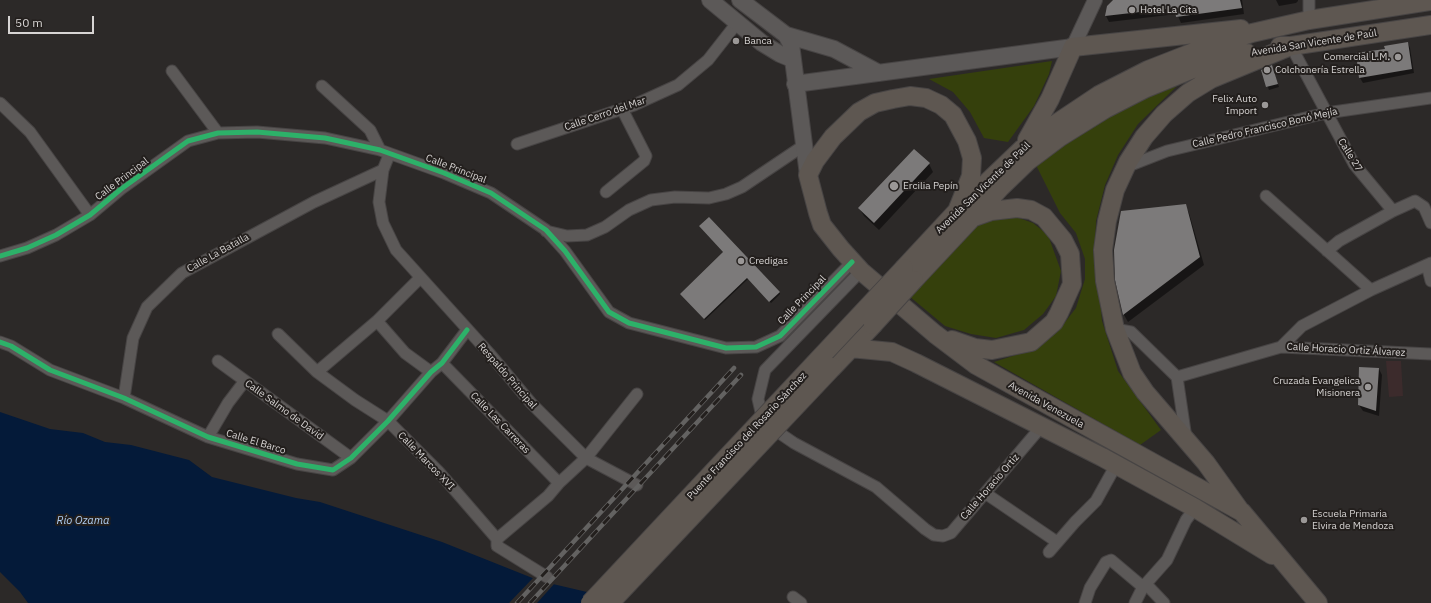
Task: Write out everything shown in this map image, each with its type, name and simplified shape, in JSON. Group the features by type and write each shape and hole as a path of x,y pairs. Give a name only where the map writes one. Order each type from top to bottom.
{"main road":[{"path":"710,0 762,43 780,54 792,59"},
{"path":"740,0 786,35 834,49 879,73"},
{"name":"Avenida San Vicente de Paúl","path":"941,240 957,211 1022,149 1054,125 1099,95 1148,70 1194,52 1252,33 1309,20 1431,1"},
{"path":"796,84 1073,47 1309,20"},
{"name":"Avenida San Vicente de Paúl","path":"909,274 941,240 974,218 1028,161 1060,137 1105,109 1144,89 1193,69 1236,55 1278,46 1291,46 1431,25"},
{"path":"786,35 791,44 803,146 808,175"},
{"path":"1242,512 1206,463 1149,398 1136,379 1115,330 1105,281 1103,250 1107,221 1115,190 1126,167 1149,131 1164,114 1188,93 1211,79 1291,46"},
{"path":"1022,149 1050,99 1073,47"},
{"path":"808,175 815,161 833,137 858,112 875,103 893,99 910,96 926,98 941,105 953,115 967,141 972,158 971,176 957,211"},
{"name":"Avenida Venezuela","path":"808,175 822,225 857,266 935,334 976,365 1242,512 1318,603"},
{"path":"935,334 975,348 992,350 1031,342 1054,322 1060,313 1072,284 1070,254 1063,240 1044,217 1031,210 1017,208 991,211 974,218"},
{"name":"Puente Francisco del Rosario Sánchez","path":"610,603 873,325 909,274"},
{"name":"Puente Francisco del Rosario Sánchez","path":"590,603 909,274"},
{"path":"850,348 892,352 1116,465 1195,508 1284,562"}],"street":[{"path":"1073,47 1095,0"},
{"path":"1308,0 1309,20"},
{"name":"Calle Cerro del Mar","path":"517,144 634,105 678,85 708,60 737,23"},
{"name":"Calle 27","path":"1291,46 1354,164 1393,211"},
{"path":"172,71 218,133"},
{"path":"322,86 370,130 384,152"},
{"name":"Calle Pedro Francisco Bonó Mejía","path":"1126,167 1167,151 1326,113 1431,98"},
{"path":"0,103 30,132 90,215"},
{"path":"606,192 644,161 646,156 622,109"},
{"name":"Calle Principal","path":"0,256 27,248 56,235 90,215 121,189 188,141 218,133 257,132 325,138 384,152 444,173 491,193 546,230 565,251 609,312 629,324 726,348 756,347 780,336 857,266"},
{"path":"546,230 567,236 587,235 605,227 629,210 651,200 675,197 708,198 726,194 742,187 803,146"},
{"name":"Respaldo Principal","path":"384,152 380,202 383,223 396,250 489,353 531,404 586,458 637,485"},
{"name":"Calle La Batalla","path":"124,398 133,338 147,307 182,274 314,202 383,170"},
{"path":"1266,196 1371,290"},
{"path":"1327,251 1339,241 1393,211 1416,201 1424,207 1431,223"},
{"path":"1281,347 1302,326 1371,290 1429,264 1431,281"},
{"name":"Calle Horacio Ortiz","path":"857,266 765,370 758,399 761,412 775,430 794,444 876,488 934,535 943,536 951,533 1041,428"},
{"path":"317,372 377,321 420,278"},
{"path":"377,321 405,353 431,372"},
{"name":"Calle El Barco","path":"0,342 11,346 50,370 124,398 208,437 297,464 333,470 351,458 388,421 431,372 442,363 467,330"},
{"path":"1115,330 1131,332 1177,377 1186,441"},
{"name":"Calle Marcos XVI","path":"278,334 317,372 355,400 388,421 439,472 497,539 496,546 547,577"},
{"name":"Calle Horacio Ortiz Álvarez","path":"1177,377 1281,347 1431,354"},
{"name":"Calle Salmo de David","path":"218,361 244,382 351,458"},
{"name":"Calle Las Carreras","path":"442,363 558,483"},
{"path":"208,437 228,403 244,382"},
{"path":"497,539 548,496 558,483 586,458 637,394"},
{"path":"1048,552 1096,502 1116,465"},
{"path":"985,494 1057,542"},
{"path":"1135,603 1145,586 1167,560 1186,520 1195,508"},
{"path":"1085,603 1090,588 1109,560 1114,560 1164,603"}],"shaded area":[{"path":"1386,361 1401,361 1403,396 1389,397"}],"green space":[{"path":"1052,61 1049,74 1034,106 1008,142 984,138 970,112 953,92 929,79"},
{"path":"1177,86 1138,124 1118,155 1105,185 1096,221 1095,246 1102,321 1118,371 1161,430 1140,445 994,362 1022,353 1042,344 1059,330 1076,308 1085,279 1085,259 1076,233 1060,213 1036,165 1079,132 1144,98"},
{"path":"999,217 1019,218 1033,223 1048,235 1061,271 1056,296 1043,314 1024,330 996,338 971,334 945,326 909,296 975,227"}],"water":[{"name":"Río Ozama","path":"0,412 50,429 83,433 105,442 131,445 189,460 212,477 296,498 320,502 442,542 540,581 587,592 616,603 28,603 20,592 0,572"}],"pier":[{"path":"534,577 555,583 537,603 509,603"}],"building":[{"path":"1113,0 1240,0 1242,8 1176,17 1175,8 1105,16 1107,6"},
{"path":"1408,42 1412,69 1359,78 1356,53 1385,49 1384,46"},
{"path":"1272,65 1278,84 1266,87 1261,70"},
{"name":"Ercilia Pepín","path":"914,149 930,163 874,223 858,208"},
{"path":"1186,204 1200,257 1123,315 1115,280 1114,250 1121,211"},
{"path":"709,217 780,292 769,302 747,278 704,319 680,294 723,252 699,226"},
{"name":"Cruzada Evangelica Misionera","path":"1359,367 1379,368 1376,411 1358,405"}],"railway":[{"path":"517,603 734,368"},
{"path":"530,603 741,375"}],"cycle path":[{"path":"0,256 27,248 56,235 90,215 121,189 188,141 218,133 257,132 325,138 380,150 444,173 491,193 546,230 565,251 609,312 629,323 726,348 756,347 780,336 852,262"},
{"path":"0,342 11,346 50,370 124,398 208,437 297,464 333,470 351,458 388,421 431,372 442,363 467,330"}],"place":[{"name":"Hotel La Cita","path":"1132,10"},
{"name":"Banca","path":"736,41"},
{"name":"Comercial L.M.","path":"1398,57"},
{"name":"Colchonería Estrella","path":"1267,70"},
{"name":"Felix Auto Import","path":"1265,105"},
{"name":"Ercilia Pepín","path":"894,186"},
{"name":"Credigas","path":"741,261"},
{"name":"Cruzada Evangelica Misionera","path":"1368,387"},
{"name":"Escuela Primaria Elvira de Mendoza","path":"1304,520"}]}
